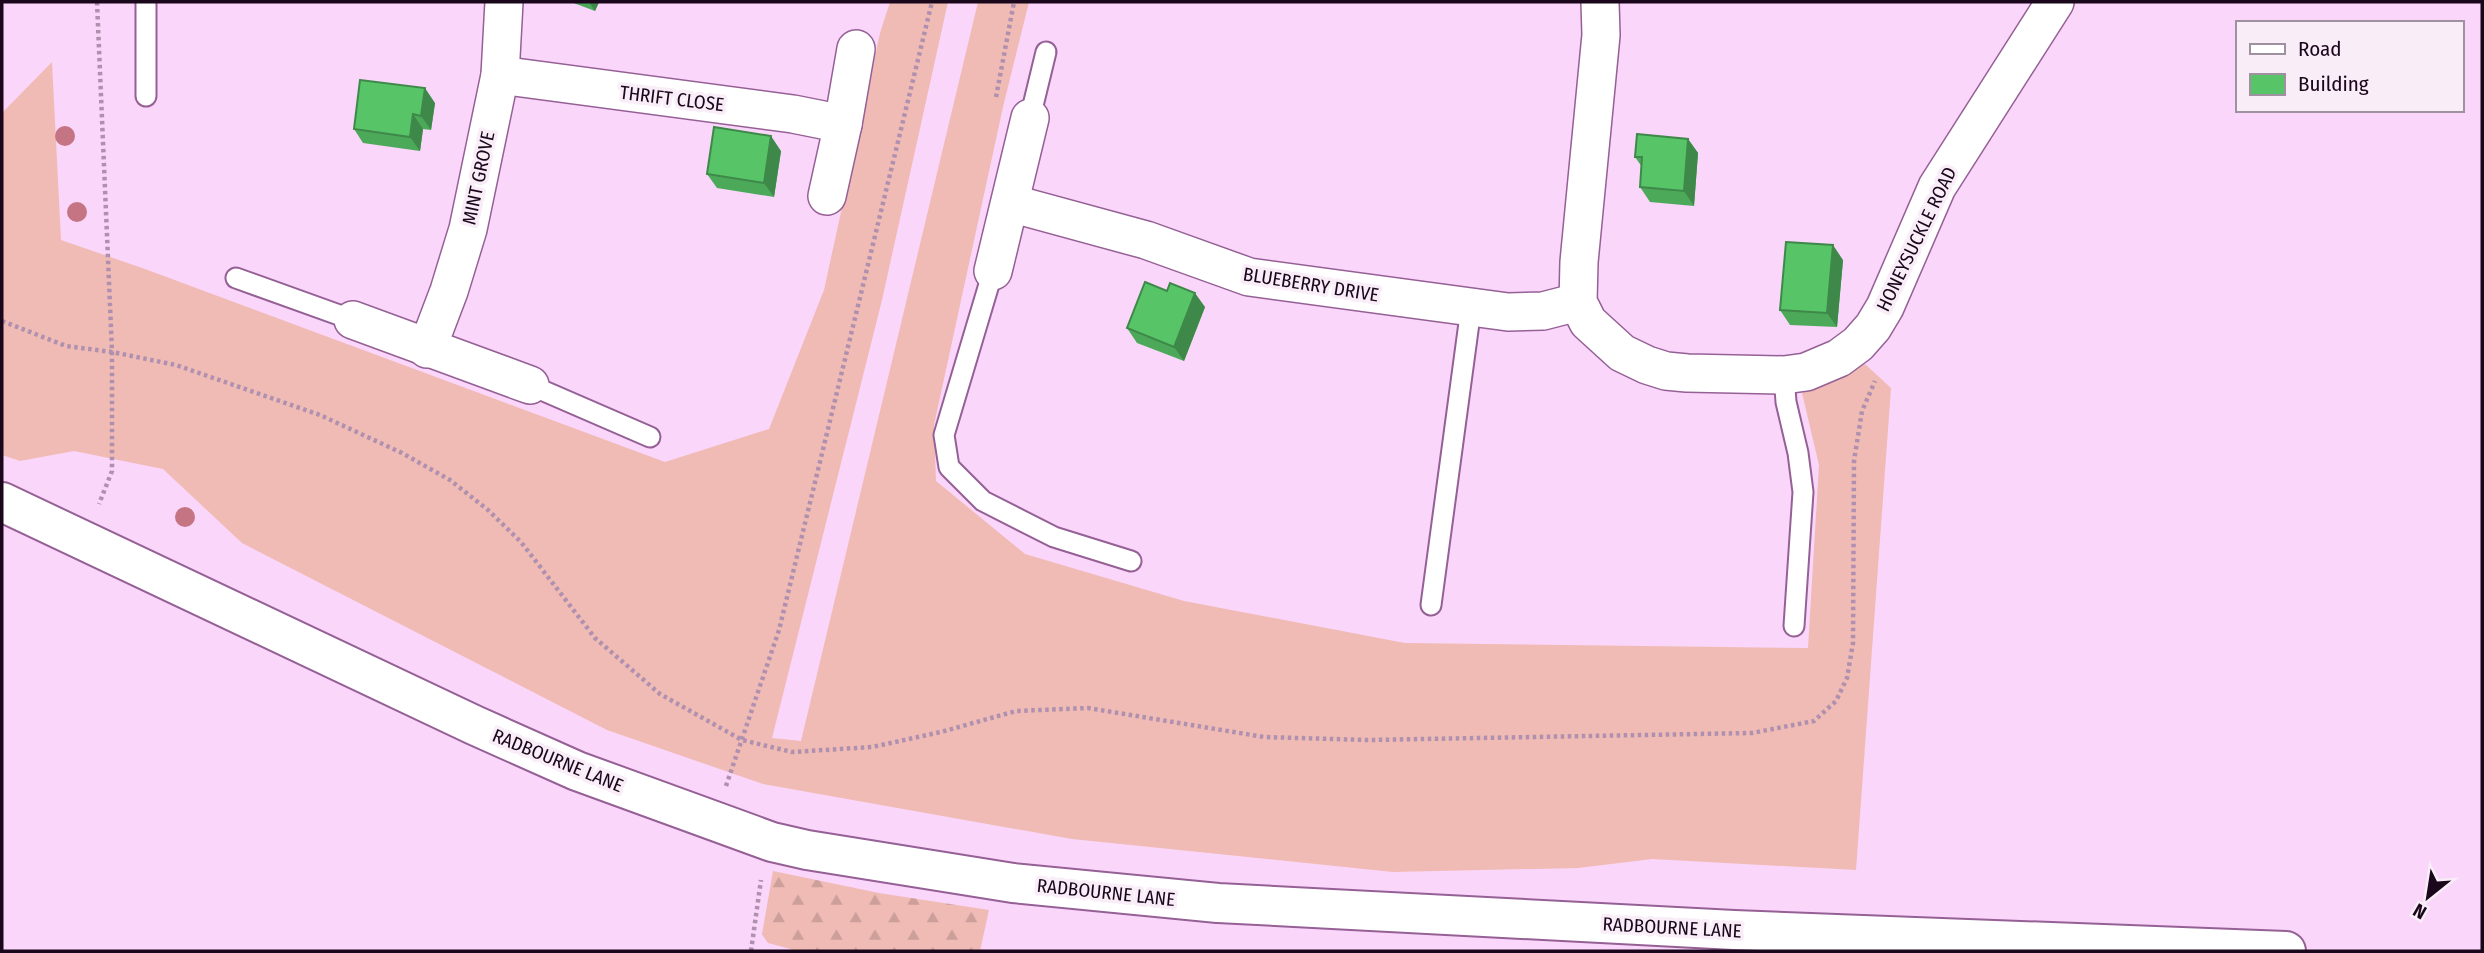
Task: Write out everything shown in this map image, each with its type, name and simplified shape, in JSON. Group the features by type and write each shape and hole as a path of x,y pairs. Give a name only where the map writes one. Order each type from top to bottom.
{"street":[{"name":"MINT GROVE","path":"427,349 468,229 500,75 504,2"},
{"path":"1578,302 1579,262 1601,35 1600,2"},
{"name":"HONEYSUCKLE ROAD","path":"1578,302 1588,322 1601,336 1622,353 1647,365 1687,373 1784,375 1824,366 1858,344 1873,327 1885,307 1937,187 2055,2"},
{"path":"827,196 856,49"},
{"name":"THRIFT CLOSE","path":"500,75 793,114 843,124"},
{"path":"993,271 1030,118"},
{"name":"BLUEBERRY DRIVE","path":"1010,202 1146,240 1249,277 1508,312 1543,311 1578,302"},
{"path":"353,320 427,349 530,384"},
{"name":"RADBOURNE LANE","path":"2,502 577,771 772,842 807,850 1013,883 1218,903 1734,930 2286,951"}],"lane":[{"path":"146,2 146,96"},
{"path":"1030,118 1045,52"},
{"path":"993,271 944,435 949,467 983,501 1054,537 1131,562"},
{"path":"236,278 353,320"},
{"path":"1431,605 1471,308"},
{"path":"1784,375 1786,402 1798,453 1803,492 1794,626"},
{"path":"530,384 650,437"}],"path":[{"path":"85,540 112,471 112,352 97,2"},
{"path":"713,820 779,630 932,2"},
{"path":"1014,2 993,113 1030,118"},
{"path":"2,321 66,346 176,365 320,415 361,433 450,480 488,510 521,542 595,638 660,694 742,740 792,752 872,747 941,732 1016,711 1088,708 1264,737 1368,740 1752,733 1814,721 1836,701 1847,678 1853,643 1854,461 1862,411 1875,380 1883,372"},
{"path":"751,951 762,870 772,842"}],"green space":[{"path":"890,2 948,2 882,300 772,738 801,741 978,2 1029,2 1003,107 934,425 936,481 1025,554 1184,601 1405,643 1808,648 1819,465 1802,393 1865,364 1891,388 1856,870 1652,859 1578,868 1393,872 1072,839 763,784 607,730 242,543 163,469 74,451 20,461 2,455 2,113 52,62 61,240 665,462 769,429 824,290 880,33"},
{"path":"773,871 879,893 989,910 980,951 798,951 768,943 762,934"}],"building":[{"path":"360,80 425,88 421,116 413,114 410,137 354,129"},
{"path":"714,127 771,136 764,183 707,174"},
{"path":"1637,134 1688,139 1684,191 1640,187 1642,157 1635,157"},
{"path":"1786,242 1833,245 1827,313 1780,310"},
{"path":"1145,282 1167,291 1170,283 1195,293 1174,347 1127,328"}]}
